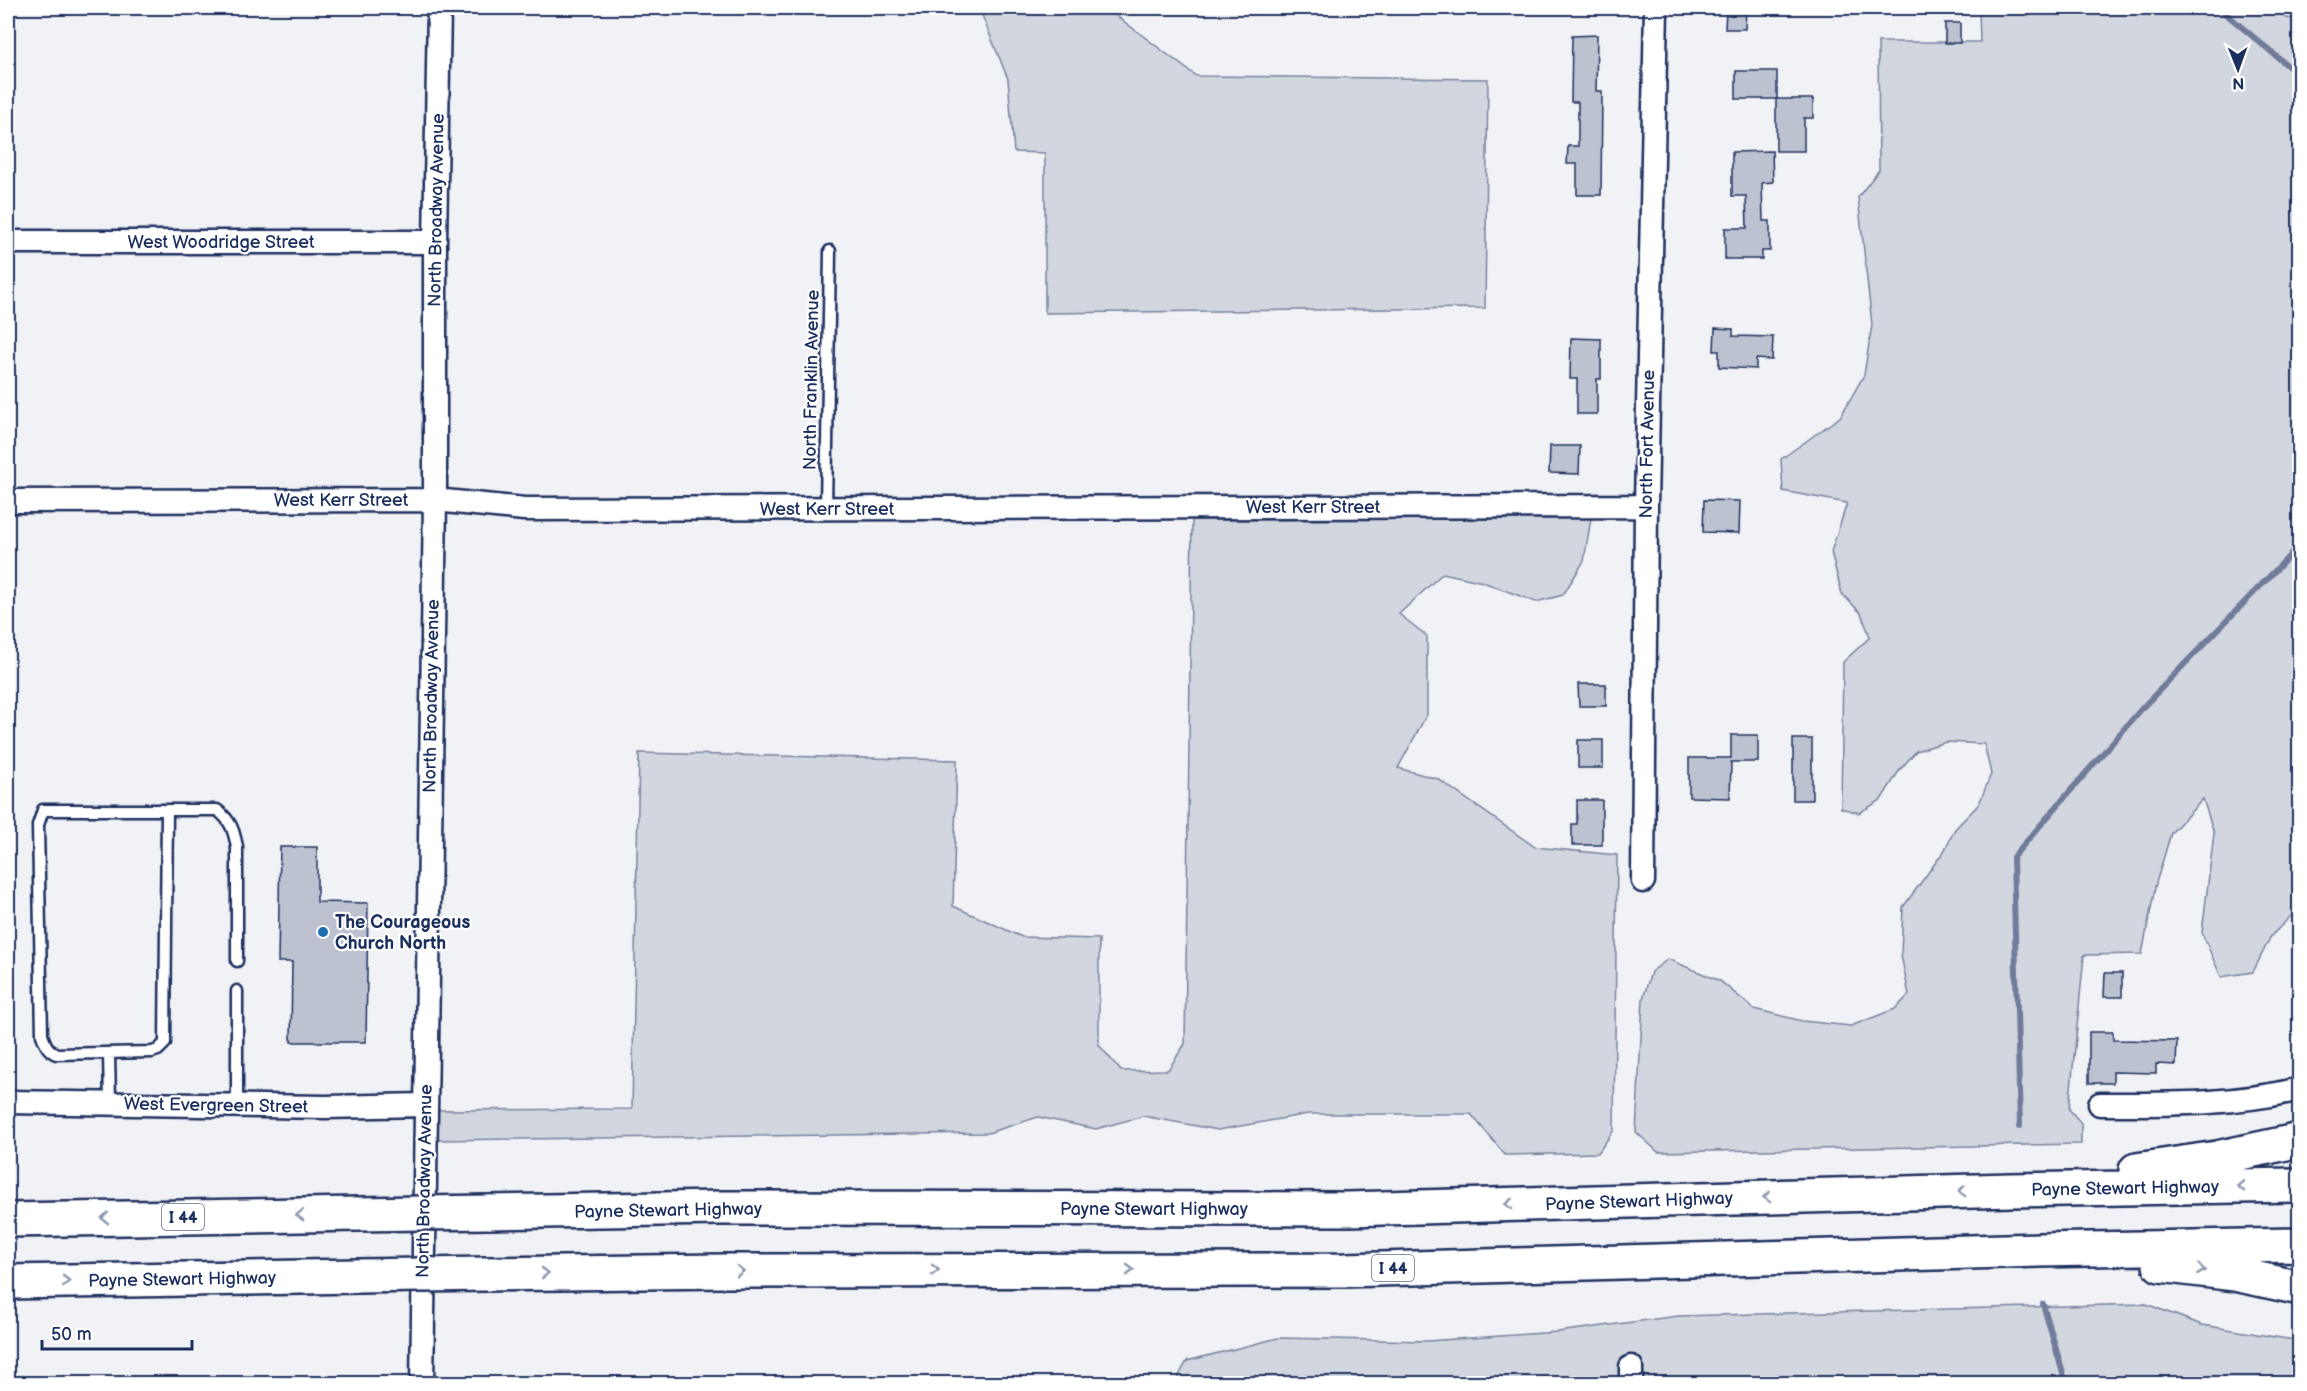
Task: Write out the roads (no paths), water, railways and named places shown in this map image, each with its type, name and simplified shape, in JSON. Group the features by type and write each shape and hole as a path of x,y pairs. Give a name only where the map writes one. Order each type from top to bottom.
{"highway":[{"path":"2011,1190 2217,1158 2300,1140"},
{"name":"Payne Stewart Highway","path":"8,1220 721,1208 1348,1209 2011,1190 2300,1185"},
{"name":"Payne Stewart Highway","path":"8,1282 725,1271 1345,1270 2039,1250 2300,1245"},
{"path":"2039,1250 2235,1274 2300,1288"}],"street":[{"name":"North Broadway Avenue","path":"422,1383 435,500 435,242 439,8"},
{"name":"North Fort Avenue","path":"1643,881 1646,506 1656,8"},
{"name":"West Woodridge Street","path":"8,242 435,242"},
{"name":"West Kerr Street","path":"8,501 435,500 524,509 1646,506"},
{"path":"2100,1104 2217,1103 2300,1089"},
{"name":"West Evergreen Street","path":"8,1102 237,1106 425,1105"}],"lane":[{"name":"North Franklin Avenue","path":"826,509 830,251"},
{"path":"167,810 165,1043 152,1052 56,1054 49,1051 42,1035 40,817 43,810 167,810 217,810 226,817 234,831 237,847 237,961"},
{"path":"237,991 237,1106"},
{"path":"109,1053 110,1104"}],"waterway":[{"path":"2219,8 2300,76"},
{"path":"2020,1126 2013,857 2144,706 2300,545"},
{"path":"2043,1304 2066,1384"}],"place":[{"name":"The Courageous Church North","path":"323,932"}]}
